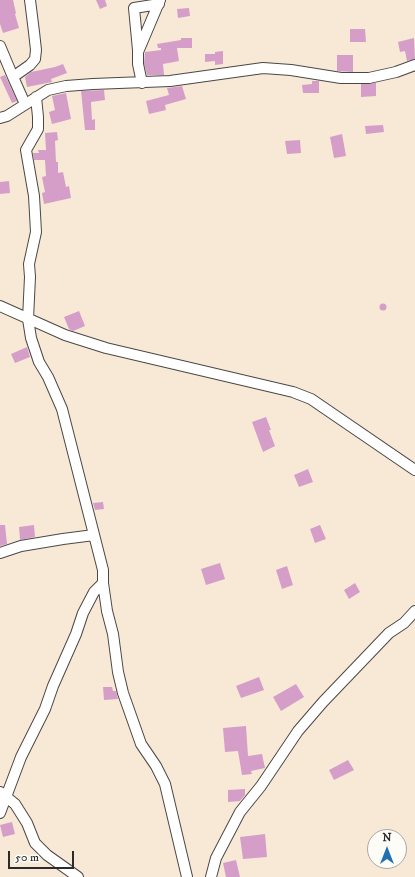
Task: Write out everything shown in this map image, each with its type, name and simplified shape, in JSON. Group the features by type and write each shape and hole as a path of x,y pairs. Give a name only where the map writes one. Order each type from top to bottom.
{"street":[{"path":"13,76 30,65 35,59 36,50 30,0"},
{"path":"138,52 160,2"},
{"path":"142,83 138,64 134,8 160,2"},
{"path":"0,46 25,104"},
{"path":"0,118 7,116 48,90 66,86 142,83 190,79 251,68 291,70 341,78 368,78 396,72 415,65"},
{"path":"36,97 38,129 26,150 34,196 36,232 29,264 30,277 28,319 31,338 39,362 48,377 62,409 103,570 103,583 107,611 113,634 118,672 123,693 141,744 156,766 165,784 187,877"},
{"path":"0,306 65,335 106,348 293,392 311,399 415,470"},
{"path":"0,553 21,546 94,535"},
{"path":"78,877 47,855 35,843 15,804 2,803 21,758 45,709 53,686 76,634 83,613 94,592 103,583"},
{"path":"211,877 216,858 240,812 261,786 298,731 388,632 404,623 415,611"}],"building":[{"path":"0,0 13,0 19,28 3,33 0,24"},
{"path":"96,0 105,0 107,6 100,9"},
{"path":"189,8 190,16 178,18 177,9"},
{"path":"350,29 365,29 366,42 350,42"},
{"path":"181,38 192,38 192,48 177,48 179,61 163,64 164,75 147,75 144,63 145,52 161,50 161,48 158,48 157,44 181,40"},
{"path":"414,38 415,59 407,61 405,51 400,52 398,42"},
{"path":"223,51 223,64 215,65 215,61 205,62 205,54 215,54 215,52"},
{"path":"337,55 353,55 353,72 337,71"},
{"path":"63,64 67,73 51,79 52,82 27,87 25,77 31,72"},
{"path":"5,75 17,101 12,103 0,77"},
{"path":"312,81 319,81 319,93 303,93 302,85 312,84"},
{"path":"376,83 376,96 361,97 361,84"},
{"path":"182,86 186,99 165,105 166,110 149,114 146,101 169,95 167,88"},
{"path":"104,90 105,100 91,102 92,120 95,119 95,130 85,130 81,91"},
{"path":"66,93 71,119 52,124 49,112 55,110 52,96"},
{"path":"383,125 384,132 366,134 365,126"},
{"path":"57,132 58,140 55,141 58,173 63,172 66,187 69,186 71,198 44,204 42,193 45,192 42,177 46,176 45,160 34,160 33,153 39,153 38,150 46,150 45,133"},
{"path":"342,134 346,156 334,158 330,137"},
{"path":"300,140 301,153 287,154 285,141"},
{"path":"9,181 10,193 0,194 0,182"},
{"path":"383,303 386,304 386,310 383,311 380,310 379,307 380,304"},
{"path":"79,311 85,326 73,331 69,329 64,317"},
{"path":"27,347 30,357 15,363 11,354"},
{"path":"266,417 275,446 263,452 252,422"},
{"path":"308,469 313,482 299,487 294,475"},
{"path":"103,502 104,509 95,510 93,503"},
{"path":"0,525 5,525 7,544 0,546"},
{"path":"34,525 35,537 20,540 19,527"},
{"path":"320,525 326,539 315,543 310,529"},
{"path":"220,563 225,579 206,585 201,569"},
{"path":"287,566 293,585 282,589 276,570"},
{"path":"355,583 360,592 349,599 344,590"},
{"path":"259,677 264,690 241,698 236,686"},
{"path":"296,684 304,697 281,711 273,697"},
{"path":"103,687 112,687 113,691 116,691 118,699 104,700"},
{"path":"246,726 248,756 262,754 265,768 251,771 252,774 242,775 238,751 225,752 223,728"},
{"path":"348,760 354,770 334,780 329,770"},
{"path":"245,789 245,795 240,801 228,802 228,790"},
{"path":"12,822 15,834 3,837 0,825"},
{"path":"265,834 267,857 243,859 240,837"},
{"path":"236,860 240,877 226,877 223,863"}]}
